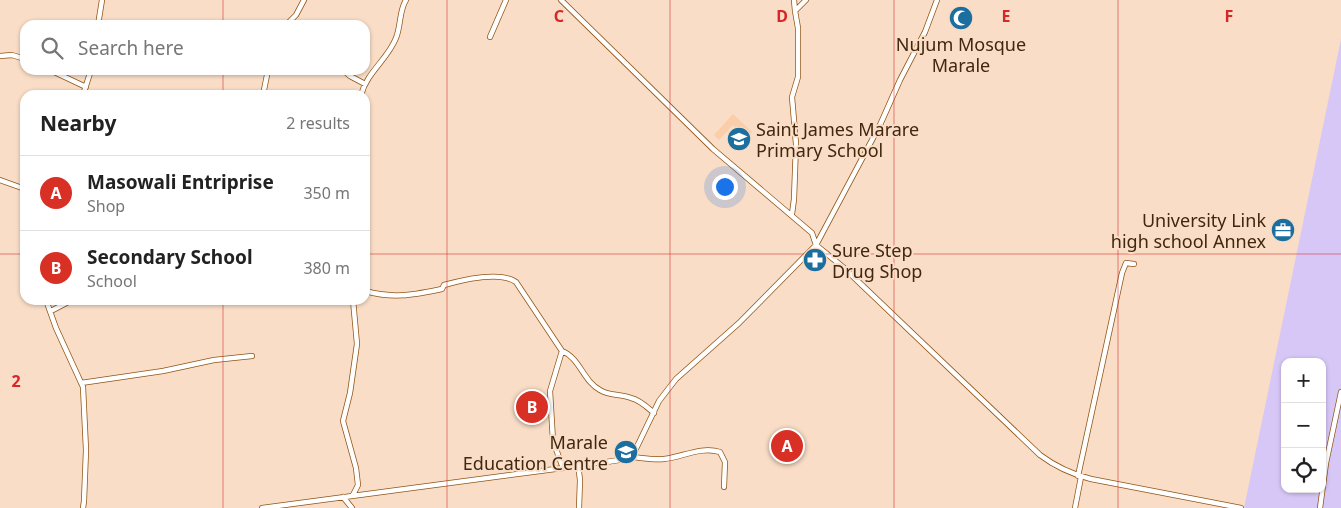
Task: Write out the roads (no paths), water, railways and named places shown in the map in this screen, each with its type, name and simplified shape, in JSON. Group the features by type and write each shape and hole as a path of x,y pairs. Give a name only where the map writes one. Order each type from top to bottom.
{"street":[{"path":"99,20 102,0"},
{"path":"291,20 304,0"},
{"path":"363,90 365,84 393,45 398,32 402,8 406,0"},
{"path":"490,37 506,0"},
{"path":"561,0 714,149 792,214 812,233 816,245 843,267 1040,455 1053,465 1080,477 1241,508"},
{"path":"792,214 796,144 792,98 798,77 798,28 794,0"},
{"path":"795,11 806,0"},
{"path":"632,457 659,401 676,379 739,323 816,245 880,125 900,80 925,32 937,0"},
{"path":"0,56 12,55 20,57"},
{"path":"61,75 86,87"},
{"path":"85,90 90,75"},
{"path":"264,90 267,75"},
{"path":"351,75 365,84"},
{"path":"0,180 20,187"},
{"path":"1075,508 1122,273 1126,264 1134,264"},
{"path":"370,292 392,297 402,296 442,288 444,285 462,280 500,276 508,278 520,286 562,351 575,360 583,374 599,390 605,393 632,398 654,413"},
{"path":"48,305 84,393 86,450 83,508"},
{"path":"51,311 62,305"},
{"path":"353,495 358,485 356,468 343,421 350,393 358,344 354,305"},
{"path":"562,351 550,391 553,441 563,468"},
{"path":"81,383 164,371 214,360 252,356"},
{"path":"1320,508 1326,463 1341,392"},
{"path":"262,508 632,457 659,460 695,452 716,451 720,452 725,462 724,487"},
{"path":"578,464 580,480 579,508"},
{"path":"342,497 352,508"}],"place":[{"name":"Nujum Mosque Marale","path":"961,18"},
{"name":"Saint James Marare Primary School","path":"739,139"},
{"name":"University Link high school Annex","path":"1283,230"},
{"name":"Sure Step Drug Shop","path":"815,260"},
{"name":"Secondary School","path":"532,407"},
{"name":"Masowali Entriprise","path":"787,446"},
{"name":"Marale Education Centre","path":"626,452"}]}
